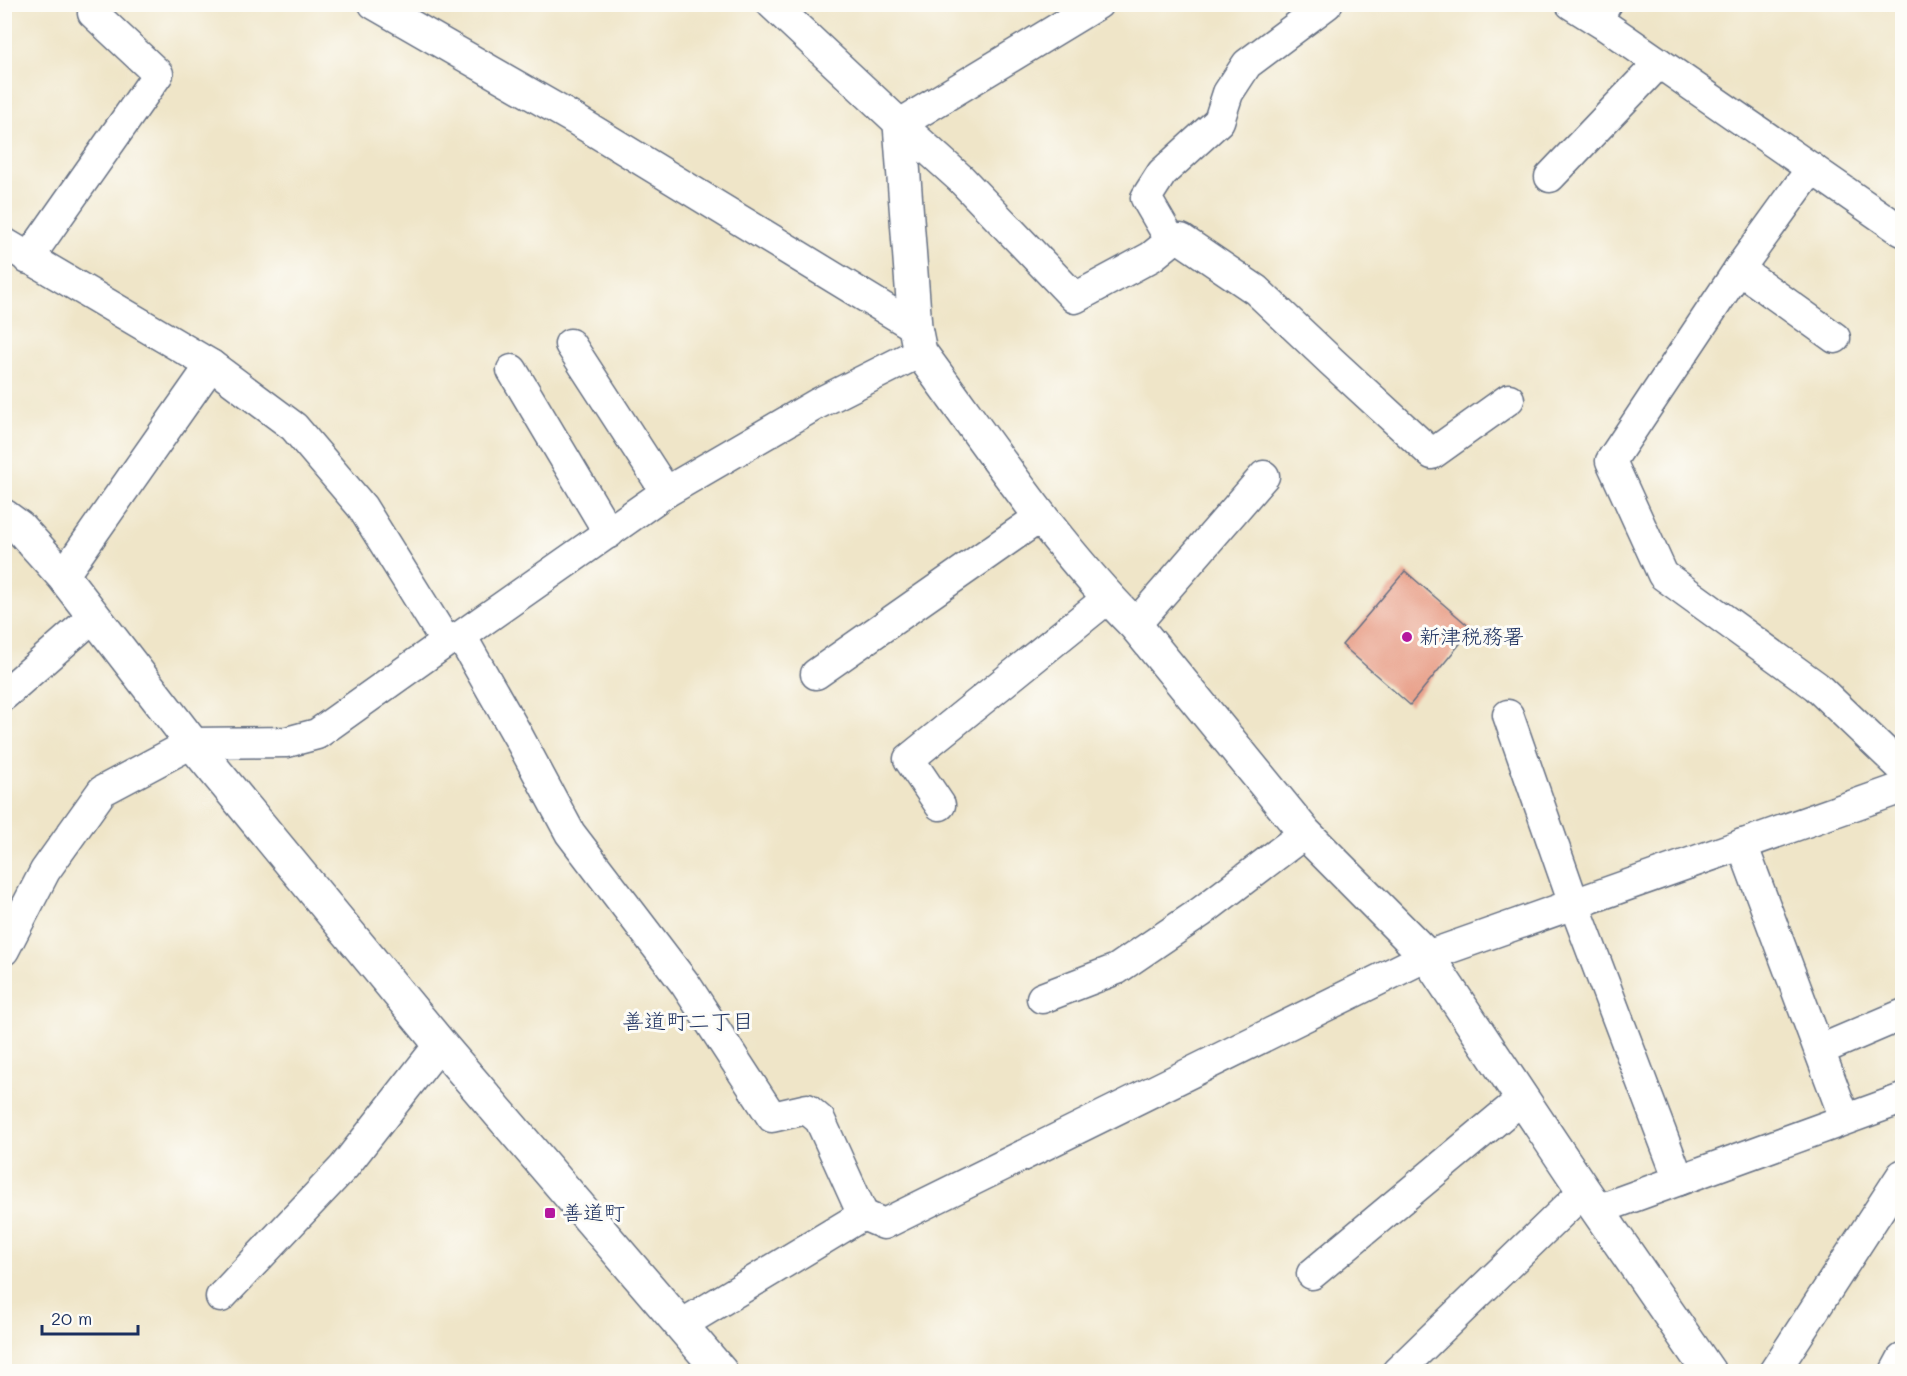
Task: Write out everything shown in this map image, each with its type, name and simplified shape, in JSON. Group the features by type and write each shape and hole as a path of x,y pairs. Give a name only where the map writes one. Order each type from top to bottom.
{"street":[{"path":"99,4 93,13 158,74 16,251 211,365 294,427 362,507 518,736 570,834 686,985 772,1117 807,1109 820,1119 863,1215 884,1224 1428,956 1902,788"},
{"path":"374,4 576,120 917,340 1040,516 1108,598 1135,625 1305,833 1428,956 1705,1370"},
{"path":"772,4 961,179 1075,298 1151,257 1171,241 1181,239 1256,290 1432,454 1509,399"},
{"path":"900,124 1098,4"},
{"path":"1171,241 1146,198 1162,173 1220,121 1228,93 1247,64 1327,4"},
{"path":"1571,4 1609,14 1659,63 1902,231"},
{"path":"1550,177 1659,63"},
{"path":"900,124 917,340"},
{"path":"1812,168 1739,269 1611,461 1663,575 1816,686 1902,768"},
{"path":"1739,269 1835,338"},
{"path":"4,950 45,871 102,791 192,743 287,742 316,734 666,492 817,404 917,340"},
{"path":"570,344 666,492"},
{"path":"63,576 211,365"},
{"path":"512,370 609,533"},
{"path":"1135,625 1264,476"},
{"path":"4,516 19,527 63,576 192,743 440,1044 721,1371"},
{"path":"816,674 1040,516"},
{"path":"940,806 909,759 1108,598"},
{"path":"4,695 93,617"},
{"path":"1508,715 1574,904 1679,1180"},
{"path":"1042,998 1117,969 1201,912 1305,833"},
{"path":"1742,844 1845,1119"},
{"path":"1820,1050 1902,1015"},
{"path":"221,1297 344,1167 440,1044"},
{"path":"1312,1274 1522,1099"},
{"path":"1397,1371 1590,1200 1679,1180 1902,1099"},
{"path":"1774,1371 1902,1174"},
{"path":"681,1325 863,1215"},
{"path":"1895,1371 1902,1359"}],"building":[{"name":"新津税務署","path":"1405,571 1472,629 1410,705 1342,645"}],"place":[{"name":"新津税務署","path":"1407,637"},
{"name":"善道町","path":"550,1213"}],"district":[{"name":"善道町二丁目","path":"688,1021"}]}
